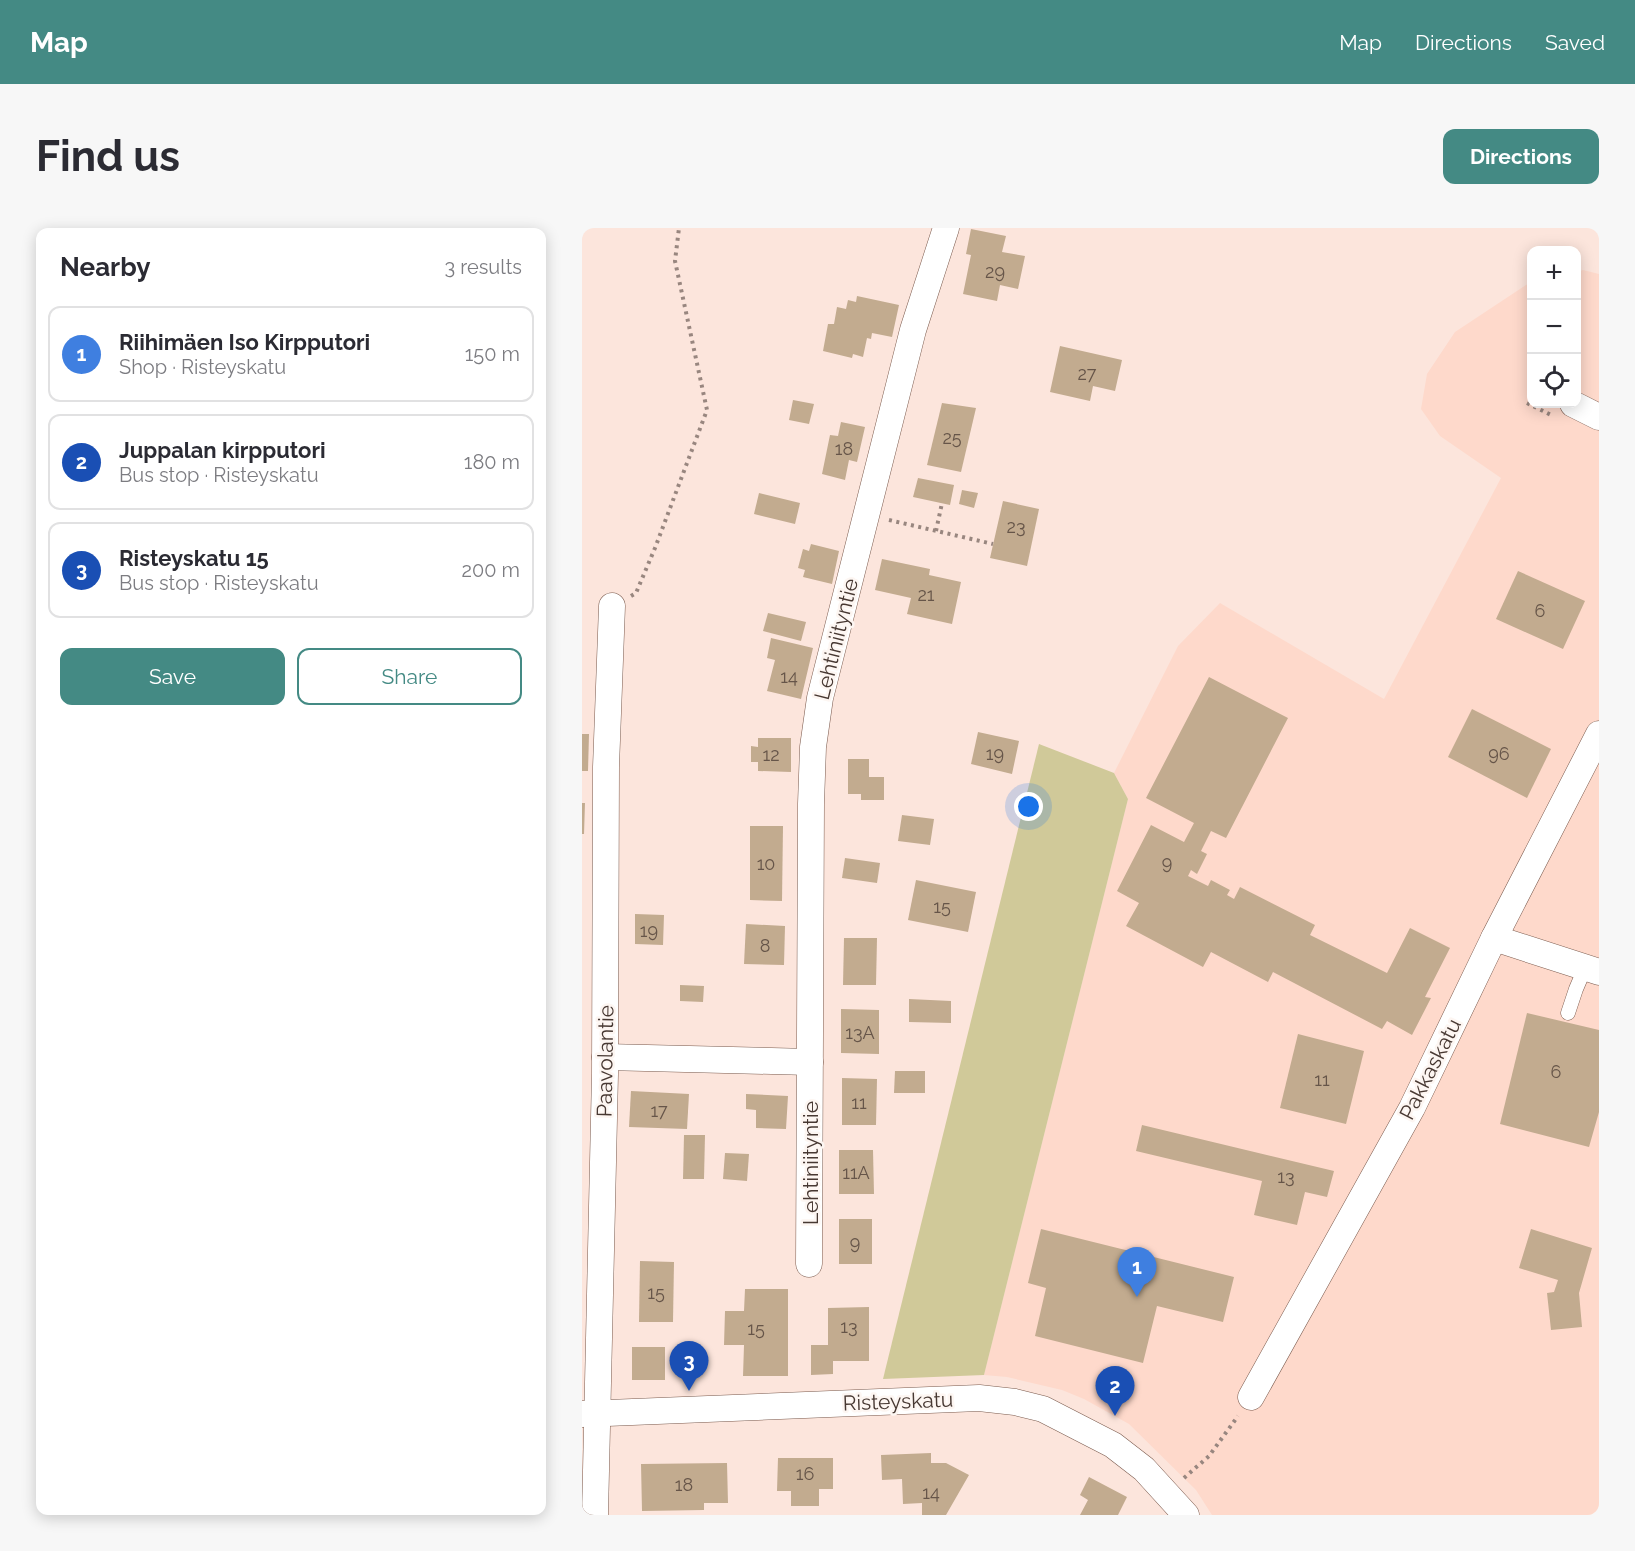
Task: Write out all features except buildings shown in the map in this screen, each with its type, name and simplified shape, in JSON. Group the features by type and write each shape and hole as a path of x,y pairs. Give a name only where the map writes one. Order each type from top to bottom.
{"street":[{"name":"Lehtiniityntie","path":"809,1264 813,747 820,698 913,330 946,228"},
{"path":"1581,408 1599,417"},
{"name":"Paavolantie","path":"595,1515 590,1414 605,1057 606,767 612,606"},
{"name":"Pakkaskatu","path":"1251,1398 1412,1108 1494,938 1599,734"},
{"path":"1494,938 1592,970"},
{"path":"605,1057 810,1062"},
{"name":"Risteyskatu","path":"590,1414 980,1398 1015,1402 1043,1409 1113,1445 1144,1469 1176,1508"}],"lane":[{"path":"1568,1013 1576,989 1592,970"}],"path":[{"path":"612,606 636,593 656,548 707,410 675,261 679,228"},
{"path":"936,531 942,503"},
{"path":"866,515 993,544"},
{"path":"1176,1508 1209,1456 1251,1398"}],"shaded area":[{"path":"1581,271 1599,274 1599,1515 1212,1515 1196,1490 1129,1424 1084,1399 1062,1390 1007,1377 984,1375 1128,799 1114,773 1178,646 1220,603 1384,699 1501,478 1440,436 1421,409 1427,374 1455,332 1527,285 1527,408 1581,408"},
{"path":"1039,744 1114,773 1128,799 984,1375 883,1379"}],"place":[{"name":"Riihimäen Iso Kirpputori","path":"1137,1297"},
{"name":"Risteyskatu 15","path":"689,1391"},
{"name":"Juppalan kirpputori","path":"1115,1416"}]}
